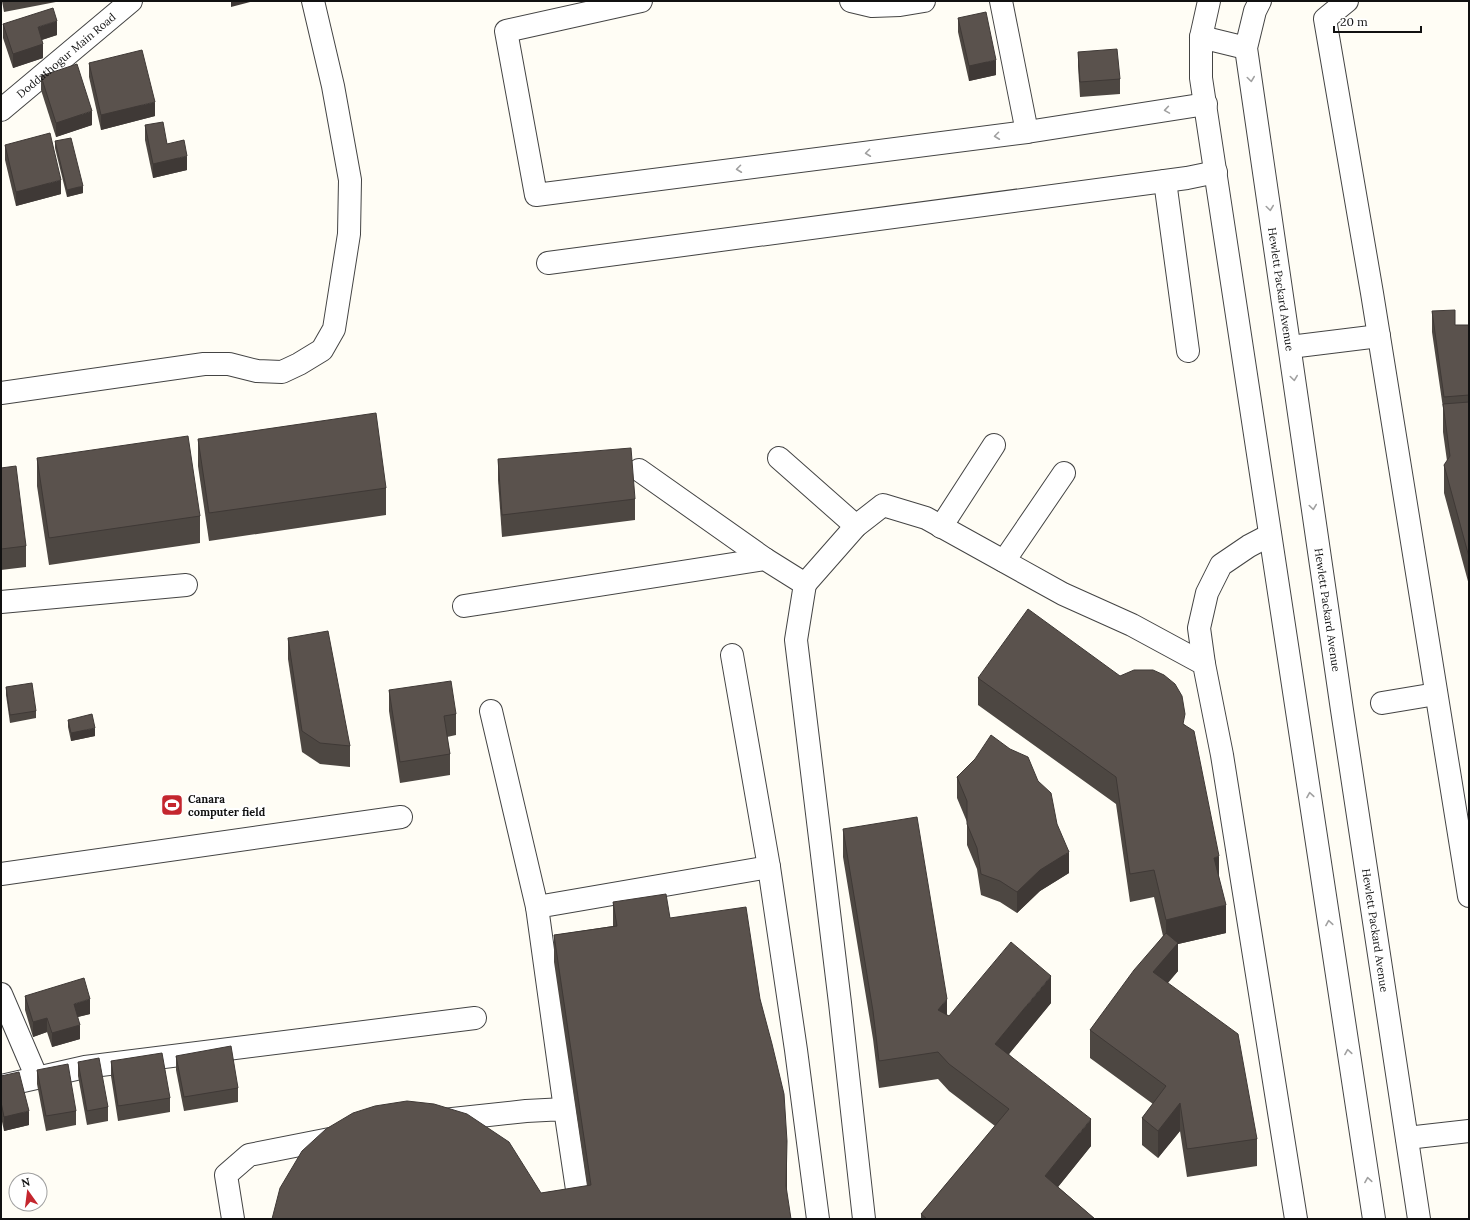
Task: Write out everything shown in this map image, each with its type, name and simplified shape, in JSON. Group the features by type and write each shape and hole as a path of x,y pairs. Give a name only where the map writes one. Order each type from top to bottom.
{"street":[{"name":"Doddathogur Main Road","path":"1,110 131,1"},
{"path":"1,393 204,364 229,364 257,371 282,372 322,350 334,328 343,275 349,234 350,180 333,86 313,1"},
{"path":"641,1 506,31 536,195 1026,132 1206,104"},
{"path":"851,1 872,6 900,5 924,1"},
{"path":"1001,1 1026,132"},
{"path":"1209,1 1201,37 1202,78 1374,1219"},
{"name":"Hewlett Packard Avenue","path":"1260,1 1255,11 1246,48 1342,710 1420,1219"},
{"path":"1347,1 1325,19 1469,896"},
{"path":"1201,37 1246,48"},
{"path":"548,263 1165,181 1216,172"},
{"path":"1165,181 1188,351"},
{"path":"1290,347 1378,336"},
{"path":"941,527 994,445"},
{"path":"779,458 856,526"},
{"path":"639,470 765,559 805,584"},
{"path":"1004,561 1064,473"},
{"path":"864,1219 840,1003 796,640 805,584 856,526 884,506 926,518 1063,594 1132,625 1204,664"},
{"path":"1270,535 1249,546 1220,565 1207,593 1199,628 1204,664 1222,755 1296,1219"},
{"path":"464,606 765,559"},
{"path":"1,602 186,585"},
{"path":"732,655 769,867 796,1050 818,1219"},
{"path":"1382,703 1436,694"},
{"path":"491,711 537,907 564,1109 579,1203"},
{"path":"1,874 401,817"},
{"path":"537,907 769,867"},
{"path":"1,994 37,1078"},
{"path":"1,1086 85,1067 475,1018"},
{"path":"423,1122 526,1111 564,1109"},
{"path":"1407,1138 1469,1131"},
{"path":"233,1219 226,1176 249,1155 362,1132"}],"building":[{"path":"53,8 57,21 38,27 43,44 13,54 3,24"},
{"path":"986,12 996,60 969,66 958,18"},
{"path":"1117,49 1120,79 1080,82 1078,52"},
{"path":"142,50 155,102 101,115 89,63"},
{"path":"77,64 92,111 56,123 41,76"},
{"path":"163,122 167,144 184,140 187,156 153,164 145,125"},
{"path":"50,133 61,180 16,192 5,145"},
{"path":"71,138 83,186 67,190 55,141"},
{"path":"1455,310 1455,325 1469,325 1469,395 1444,397 1432,311"},
{"path":"1469,402 1469,557 1444,465 1450,456 1443,404"},
{"path":"376,413 386,488 209,513 198,439"},
{"path":"188,436 200,516 49,538 37,458"},
{"path":"631,448 635,499 502,515 498,459"},
{"path":"16,466 26,546 1,549 1,468"},
{"path":"1028,609 1120,676 1134,670 1153,670 1164,675 1175,684 1182,696 1185,714 1183,724 1194,731 1219,856 1214,858 1226,905 1166,920 1154,870 1130,874 1116,777 978,678"},
{"path":"328,631 350,746 320,743 302,731 288,638"},
{"path":"451,681 456,714 444,716 450,754 400,762 389,690"},
{"path":"32,683 36,711 10,715 6,687"},
{"path":"92,714 95,728 71,733 68,720"},
{"path":"991,735 1010,749 1028,757 1038,781 1051,793 1057,824 1069,852 1040,870 1017,892 1000,881 981,874 977,848 967,824 967,801 957,777 975,759"},
{"path":"917,817 947,999 938,1010 949,1016 1011,942 1051,976 995,1044 1091,1119 1045,1176 1095,1219 927,1219 921,1214 1009,1109 949,1064 938,1052 879,1061 873,1011 843,829"},
{"path":"666,894 670,918 746,907 760,999 784,1094 787,1141 786,1186 791,1219 272,1219 280,1188 302,1151 326,1129 353,1113 375,1106 407,1101 434,1104 467,1114 509,1142 541,1193 591,1185 554,935 617,926 613,902"},
{"path":"1166,933 1178,943 1153,972 1238,1034 1257,1139 1187,1149 1180,1103 1158,1131 1142,1118 1166,1086 1090,1030 1134,970"},
{"path":"84,978 90,999 74,1004 80,1025 52,1033 47,1018 33,1022 25,996"},
{"path":"231,1046 238,1088 184,1097 176,1056"},
{"path":"162,1053 170,1098 118,1106 111,1061"},
{"path":"99,1058 108,1107 87,1111 78,1062"},
{"path":"68,1064 76,1111 46,1116 37,1070"},
{"path":"19,1072 29,1111 4,1117 1,1102 1,1076"}],"place":[{"name":"Canara computer field","path":"172,805"}]}
